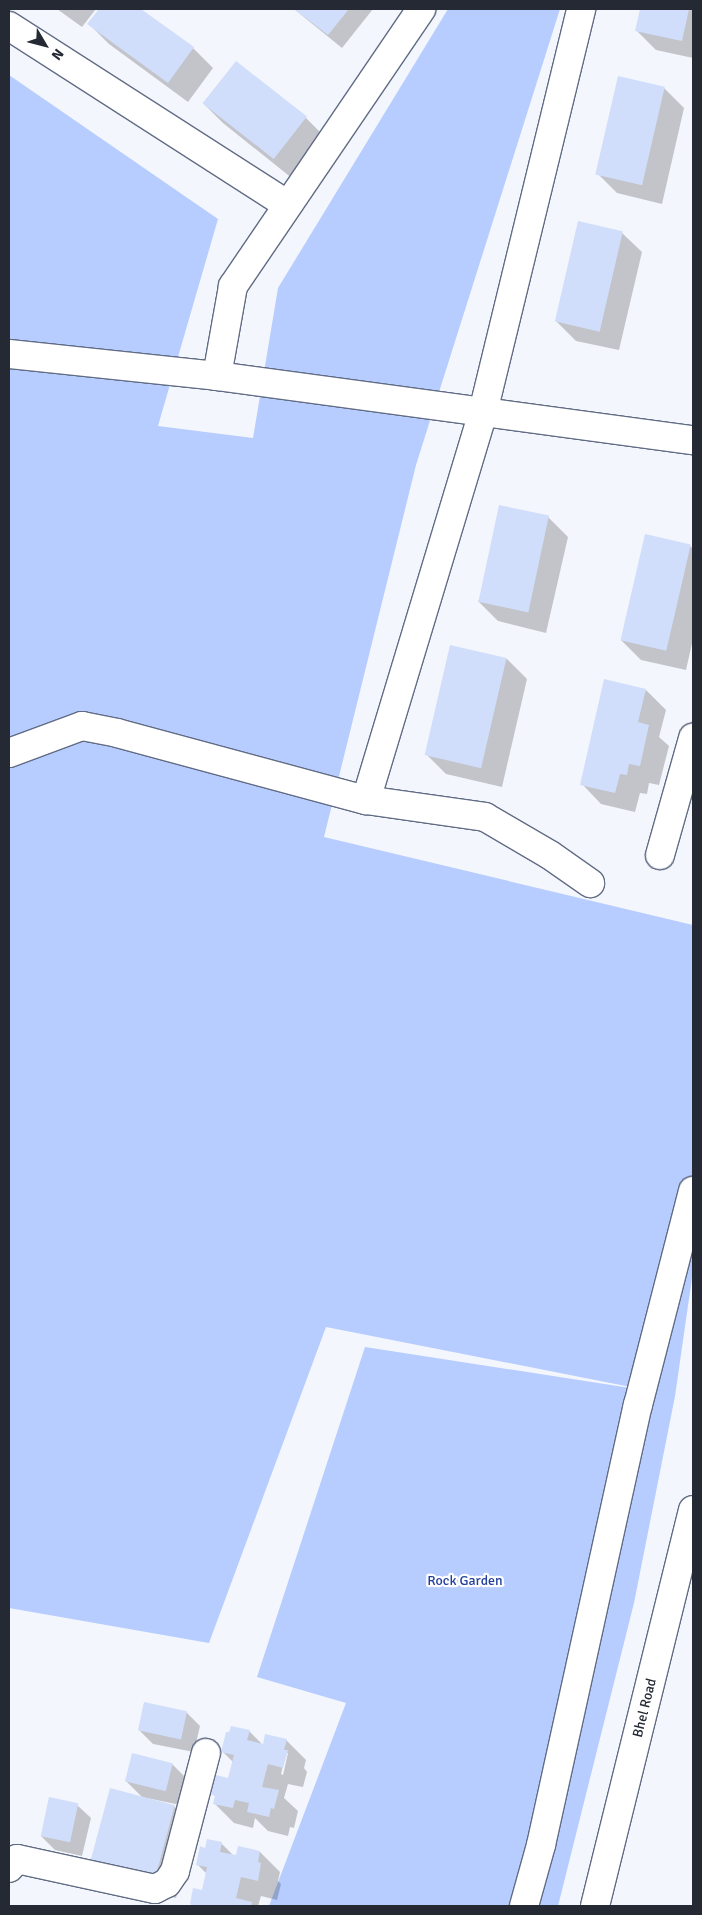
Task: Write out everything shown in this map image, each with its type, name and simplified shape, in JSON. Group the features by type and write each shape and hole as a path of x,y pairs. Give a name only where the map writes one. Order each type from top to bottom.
{"street":[{"path":"217,376 233,286 422,9"},
{"path":"366,800 483,412 581,9"},
{"path":"9,26 288,205"},
{"path":"9,354 217,376 693,440"},
{"path":"9,753 82,726 117,733 366,800 485,817 550,855 590,883"},
{"path":"660,855 692,750"},
{"path":"524,1906 541,1845 638,1404 693,1191"},
{"name":"Bhel Road","path":"595,1906 683,1598 693,1510"},
{"path":"9,1868 17,1859 155,1889 166,1883 175,1871 206,1753"}],"green space":[{"name":"Rock Garden","path":"448,9 560,9 416,465 324,837 693,925 693,1271 675,1396 634,1603 558,1906 269,1906 346,1703 257,1677 365,1347 656,1392 326,1327 209,1643 9,1608 9,75 218,219 158,426 253,438 278,288"}],"building":[{"path":"99,9 141,9 194,47 168,83 87,24"},
{"path":"294,9 349,9 328,35"},
{"path":"640,9 689,9 682,41 635,31"},
{"path":"236,61 307,116 274,159 203,104"},
{"path":"618,76 665,87 642,185 595,174"},
{"path":"578,221 623,231 600,332 555,321"},
{"path":"499,505 549,516 528,612 478,602"},
{"path":"645,534 691,545 666,651 620,640"},
{"path":"450,645 507,658 481,768 425,755"},
{"path":"604,679 646,689 638,722 649,725 640,766 629,764 627,775 620,774 615,793 580,785"},
{"path":"144,1702 187,1711 181,1740 138,1730"},
{"path":"231,1726 250,1730 247,1740 263,1744 265,1734 287,1739 284,1750 288,1750 283,1768 268,1764 262,1787 279,1790 274,1809 271,1808 269,1817 247,1812 249,1803 235,1800 233,1808 213,1804 215,1795 211,1795 216,1775 228,1778 234,1755 221,1752 226,1732 229,1732"},
{"path":"132,1753 173,1763 166,1791 125,1781"},
{"path":"110,1788 175,1805 155,1878 91,1860"},
{"path":"49,1797 78,1803 70,1842 41,1836"},
{"path":"207,1839 222,1842 220,1852 236,1855 238,1846 260,1851 258,1862 261,1863 258,1881 241,1877 236,1898 252,1902 251,1906 193,1906 190,1904 193,1888 202,1890 207,1867 196,1865 200,1846 205,1848"}]}
